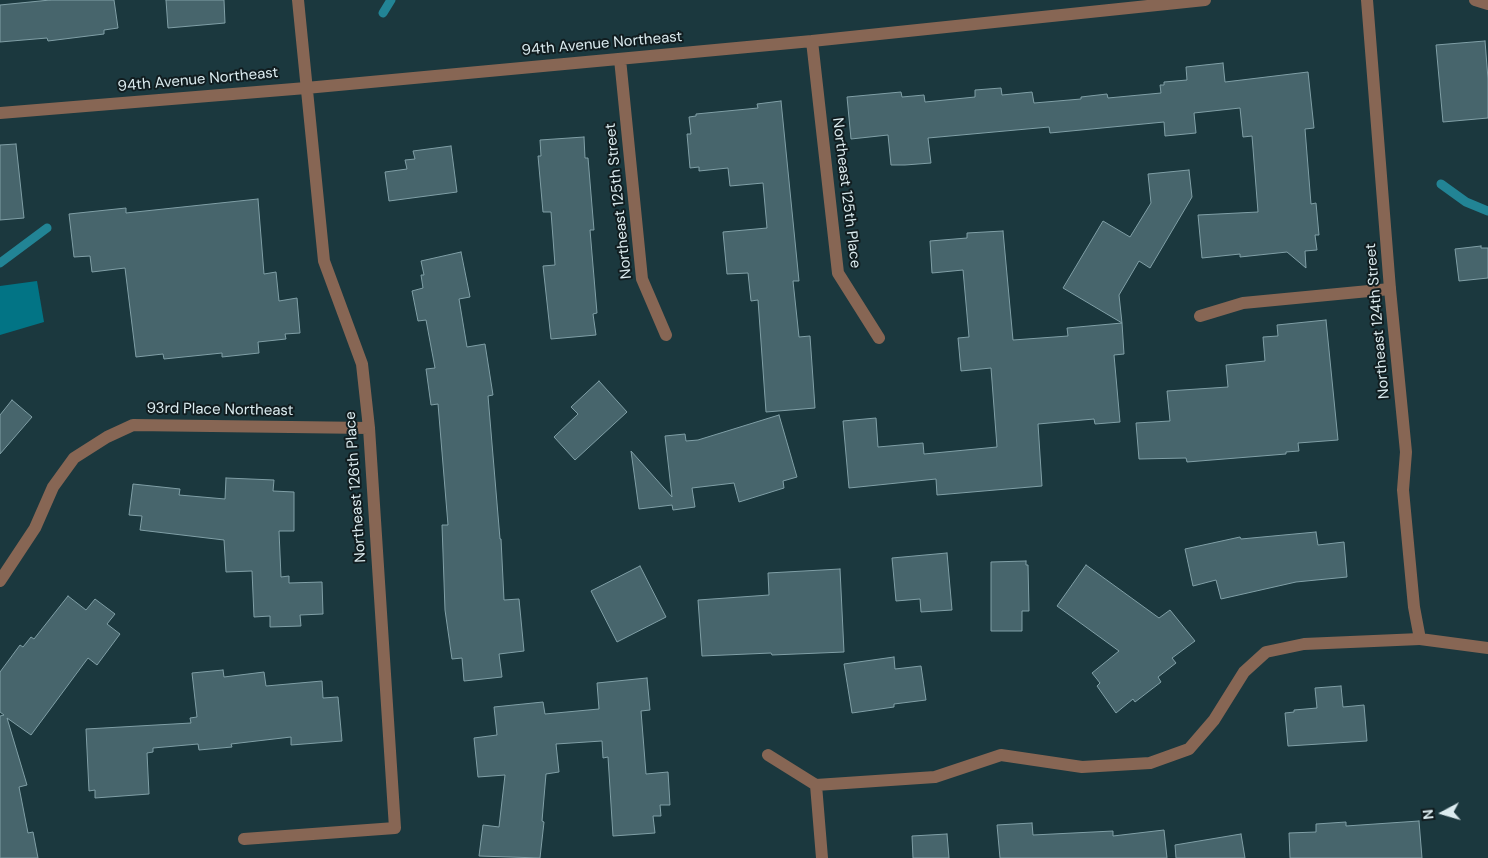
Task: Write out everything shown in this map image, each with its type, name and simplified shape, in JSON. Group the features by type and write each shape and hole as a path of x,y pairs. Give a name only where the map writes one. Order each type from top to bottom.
{"street":[{"name":"Northeast 126th Place","path":"244,839 395,828 369,428 362,364 324,261 298,0"},
{"name":"94th Avenue Northeast","path":"0,113 306,88 812,41 1205,0"},
{"name":"Northeast 124th Street","path":"1367,0 1390,289 1406,452 1403,490 1414,607 1420,639"},
{"path":"1475,0 1488,4"},
{"name":"Northeast 125th Place","path":"812,41 838,273 879,338"},
{"name":"Northeast 125th Street","path":"620,58 642,279 666,335"},
{"path":"1200,316 1243,303 1390,289"},
{"name":"93rd Place Northeast","path":"0,581 34,528 53,487 74,458 107,437 134,425 369,428"},
{"path":"768,755 816,785 935,776 1001,755 1082,767 1150,763 1189,749 1214,720 1244,672 1266,652 1304,644 1420,639 1488,648"},
{"path":"816,785 822,858"}],"shaded area":[{"path":"37,281 44,322 0,335 0,286"}],"building":[{"path":"50,0 114,0 118,28 104,30 104,34 48,41 47,38 0,42 0,5"},
{"path":"166,0 224,0 225,23 168,28"},
{"path":"1485,41 1488,79 1488,118 1443,122 1436,45"},
{"path":"1223,63 1225,82 1308,72 1314,128 1305,129 1311,204 1316,203 1319,235 1315,235 1317,250 1305,251 1306,268 1287,252 1240,257 1240,254 1202,258 1198,215 1258,212 1252,136 1243,137 1240,108 1194,113 1196,133 1165,136 1164,122 1050,133 1049,127 928,138 931,163 891,165 888,135 851,139 847,97 901,92 902,97 924,95 925,102 975,97 975,90 1001,88 1002,95 1032,92 1034,103 1081,99 1081,97 1107,94 1108,98 1161,93 1160,85 1164,85 1164,82 1187,80 1186,67"},
{"path":"781,101 799,281 793,281 799,337 810,336 815,408 766,412 758,300 751,301 748,273 727,274 723,232 767,228 763,183 730,186 728,168 699,171 699,167 690,168 687,134 691,134 689,117 696,116 696,114 758,108 757,104"},
{"path":"584,137 585,158 588,158 594,230 590,230 597,313 593,314 596,335 551,339 543,266 555,265 551,212 543,212 538,156 541,156 540,140"},
{"path":"16,144 24,218 0,220 0,145"},
{"path":"451,146 457,192 389,201 385,172 407,169 405,160 415,159 413,151"},
{"path":"1189,170 1192,197 1150,268 1139,261 1119,295 1122,323 1063,288 1103,221 1130,237 1151,203 1148,174"},
{"path":"258,199 264,274 276,272 279,301 297,298 300,333 285,334 286,339 258,342 259,353 222,357 222,353 164,359 163,354 136,357 125,268 92,272 90,256 74,257 69,214 126,208 126,213"},
{"path":"1003,231 1013,340 1068,336 1067,328 1122,323 1124,354 1114,355 1120,422 1095,424 1094,419 1038,424 1042,486 937,495 936,479 849,488 843,421 876,418 878,447 923,443 924,454 997,447 991,368 961,371 958,338 969,337 963,270 932,273 930,241 967,238 967,233"},
{"path":"1481,246 1481,248 1488,248 1488,278 1459,281 1455,249"},
{"path":"461,252 470,297 459,299 467,347 485,344 493,395 488,396 501,539 504,600 519,599 524,651 499,654 502,677 464,681 462,658 452,659 445,610 442,525 448,525 438,404 431,405 426,369 435,368 426,320 418,321 412,291 423,288 421,275 424,275 421,261"},
{"path":"1326,320 1338,440 1298,443 1299,451 1286,452 1286,454 1187,462 1186,458 1139,459 1136,423 1170,421 1167,391 1228,387 1226,365 1265,361 1263,337 1278,336 1277,325"},
{"path":"599,381 627,412 575,460 554,437 578,414 571,407"},
{"path":"12,400 32,417 0,454 0,415"},
{"path":"779,415 797,477 783,481 784,488 739,502 734,483 692,488 695,507 673,510 672,505 639,509 631,451 672,497 665,436 685,434 686,441 698,440"},
{"path":"226,478 274,480 273,491 294,492 294,531 279,531 281,577 289,576 289,583 322,582 323,614 300,615 301,626 270,627 270,616 254,617 252,571 226,572 224,540 140,530 142,516 129,515 133,484 180,489 179,495 225,499"},
{"path":"1316,532 1318,545 1344,542 1347,577 1296,582 1221,599 1216,580 1193,586 1185,549 1240,537 1241,539"},
{"path":"947,553 952,610 921,612 920,599 896,601 892,558"},
{"path":"1026,561 1026,565 1028,565 1029,611 1022,611 1022,631 991,631 991,562"},
{"path":"1086,565 1159,618 1170,610 1195,641 1172,658 1176,663 1158,677 1161,682 1135,702 1133,699 1116,713 1097,686 1100,683 1092,673 1119,651 1057,606"},
{"path":"640,566 666,617 617,642 591,591"},
{"path":"840,569 844,652 702,656 698,600 769,595 768,573"},
{"path":"68,596 86,610 95,599 115,614 107,624 120,634 97,665 88,658 31,735 7,718 27,785 19,787 28,833 33,832 38,858 0,858 0,716 4,715 0,712 0,672 20,645 23,647 31,637 34,639"},
{"path":"894,657 895,669 921,666 926,700 894,704 894,707 852,713 844,664"},
{"path":"223,670 224,677 264,672 266,686 322,681 323,698 338,697 342,741 291,745 291,737 231,744 232,747 199,750 198,744 153,748 153,752 147,753 149,794 95,798 95,790 89,791 86,729 191,723 190,718 197,717 192,673"},
{"path":"647,678 650,710 641,711 646,774 668,772 670,805 660,805 661,816 653,816 655,833 613,836 608,757 603,758 602,741 556,744 559,772 546,774 540,858 479,856 483,825 499,827 505,775 478,777 474,738 497,735 494,707 543,702 545,714 599,709 597,683"},
{"path":"1341,686 1343,707 1364,705 1367,741 1288,746 1285,713 1294,712 1294,710 1317,708 1315,688"},
{"path":"1419,821 1422,858 1290,858 1289,833 1316,832 1316,824 1346,822 1346,826"},
{"path":"1032,823 1033,835 1113,831 1113,836 1164,830 1167,858 1000,858 997,825"},
{"path":"947,834 949,858 913,858 912,836"},
{"path":"1241,834 1245,858 1176,858 1175,845"}],"waterway":[{"path":"383,13 391,0"},
{"path":"1441,184 1466,202 1488,211"},
{"path":"0,263 47,228"}]}
